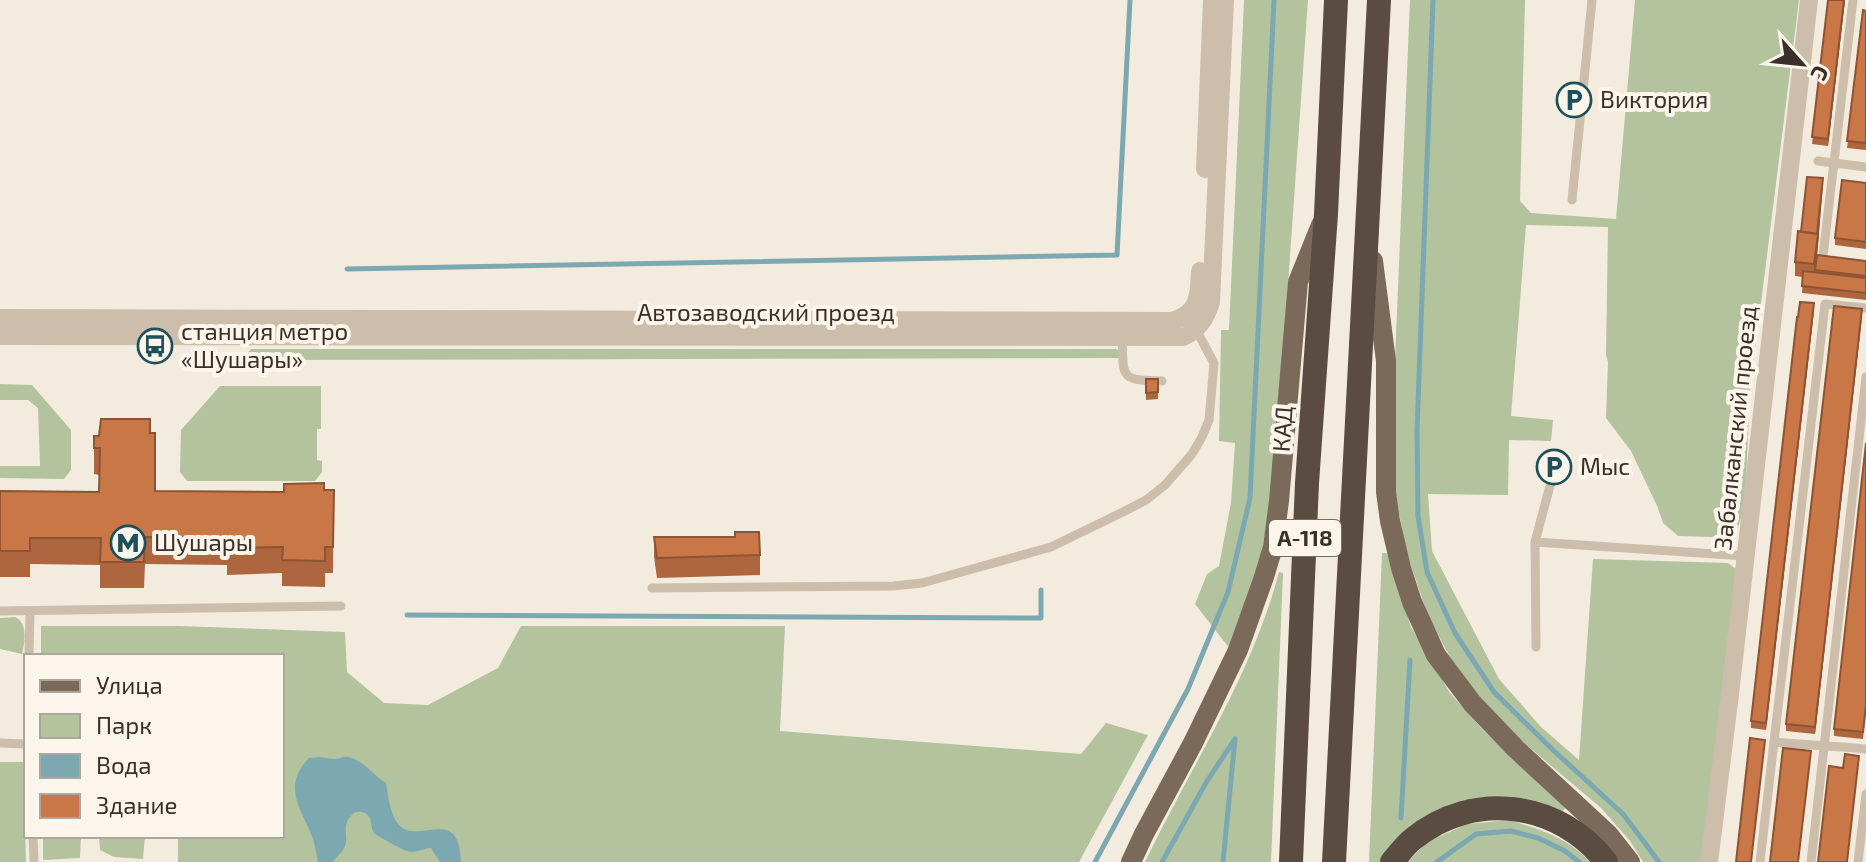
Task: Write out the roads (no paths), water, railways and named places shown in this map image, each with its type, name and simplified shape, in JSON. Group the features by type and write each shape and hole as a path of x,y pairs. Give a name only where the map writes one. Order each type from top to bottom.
{"highway":[{"name":"КАД","path":"1291,862 1307,483 1326,214 1336,0"},
{"name":"А-118","path":"1334,862 1379,0"},
{"path":"1392,862 1412,840 1454,815 1509,807 1557,822 1581,837 1606,862"}],"main road":[{"path":"1131,862 1238,650 1264,577 1273,547 1279,501 1298,282 1326,214"},
{"path":"1368,221 1386,361 1386,492 1401,568 1412,602 1436,655 1472,703 1516,749 1608,834 1630,862"}],"street":[{"path":"1212,0 1200,277 1192,322 1201,324 1211,302 1225,0"},
{"name":"Забалканский проезд","path":"1709,862 1809,0"},
{"name":"Автозаводский проезд","path":"0,318 1181,319 1192,322 1183,337 0,336"}],"lane":[{"path":"1572,200 1592,0"},
{"path":"1837,258 1820,256 1853,0"},
{"path":"1818,161 1866,167"},
{"path":"1760,862 1825,304 1866,308"},
{"path":"652,588 893,586 922,583 1051,547 1113,517 1146,500 1165,485 1192,454 1202,437 1210,411 1214,363 1192,322"},
{"path":"1122,337 1124,370 1128,376 1135,380 1162,381"},
{"path":"1811,862 1866,377"},
{"path":"1536,647 1535,542 1552,478"},
{"path":"1535,542 1746,556"},
{"path":"0,611 341,606"},
{"path":"29,654 30,611"},
{"path":"1774,742 1866,749"},
{"path":"0,743 24,744"},
{"path":"1858,862 1866,794"},
{"path":"33,838 34,862"}],"water":[{"path":"348,757 363,764 386,783 391,810 399,825 407,830 437,829 453,834 459,844 461,862 440,862 431,848 413,852 400,848 374,833 368,815 359,812 348,820 346,842 340,854 333,862 318,862 295,787 296,778 309,758"}],"waterway":[{"path":"347,269 1117,255 1130,0"},
{"path":"1095,862 1188,689 1228,592 1250,498 1274,0"},
{"path":"1433,0 1417,431 1418,516 1427,572 1455,633 1494,692 1623,814 1659,862"},
{"path":"407,615 1041,618 1041,590"},
{"path":"1401,818 1410,660"},
{"path":"1162,862 1207,781 1235,739 1223,862"},
{"path":"1437,862 1476,834 1511,831 1538,838 1565,851 1579,862"}],"place":[{"name":"Виктория","path":"1574,100"},
{"name":"станция метро «Шушары»","path":"155,346"},
{"name":"Мыс","path":"1554,467"},
{"name":"Шушары","path":"128,543"}]}
